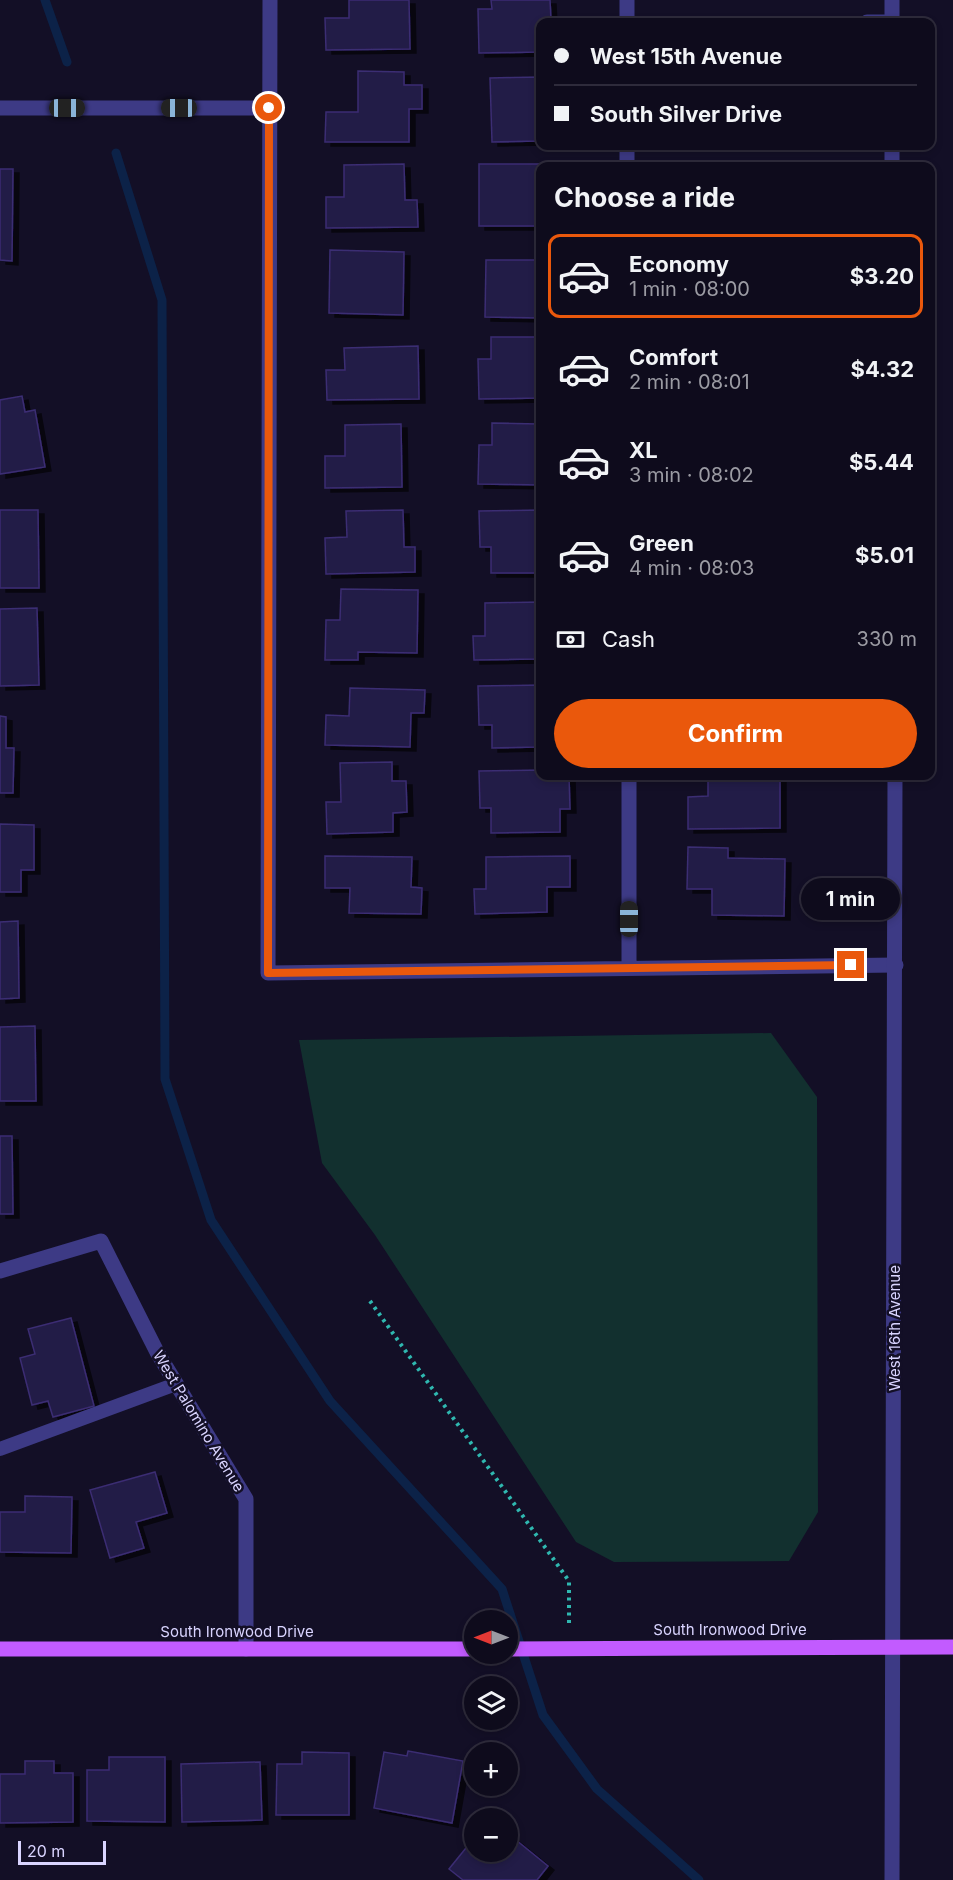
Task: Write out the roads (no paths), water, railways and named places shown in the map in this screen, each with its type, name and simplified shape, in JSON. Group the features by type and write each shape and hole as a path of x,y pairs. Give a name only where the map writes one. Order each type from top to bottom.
{"main road":[{"name":"South Ironwood Drive","path":"518,1648 953,1647"},
{"name":"South Ironwood Drive","path":"0,1649 464,1649"}],"street":[{"path":"270,0 268,973 896,965"},
{"path":"627,0 627,18"},
{"path":"891,18 892,0"},
{"path":"0,108 269,108"},
{"path":"629,780 629,967"},
{"name":"West 16th Avenue","path":"892,1880 895,780"},
{"name":"West Palomino Avenue","path":"0,1271 101,1241 157,1352 246,1499 246,1650"}],"lane":[{"path":"0,1449 176,1384"}],"waterway":[{"path":"45,0 67,62"},
{"path":"116,153 162,300 165,1079 211,1220 330,1401 502,1589 543,1715 597,1789 699,1880"}]}
